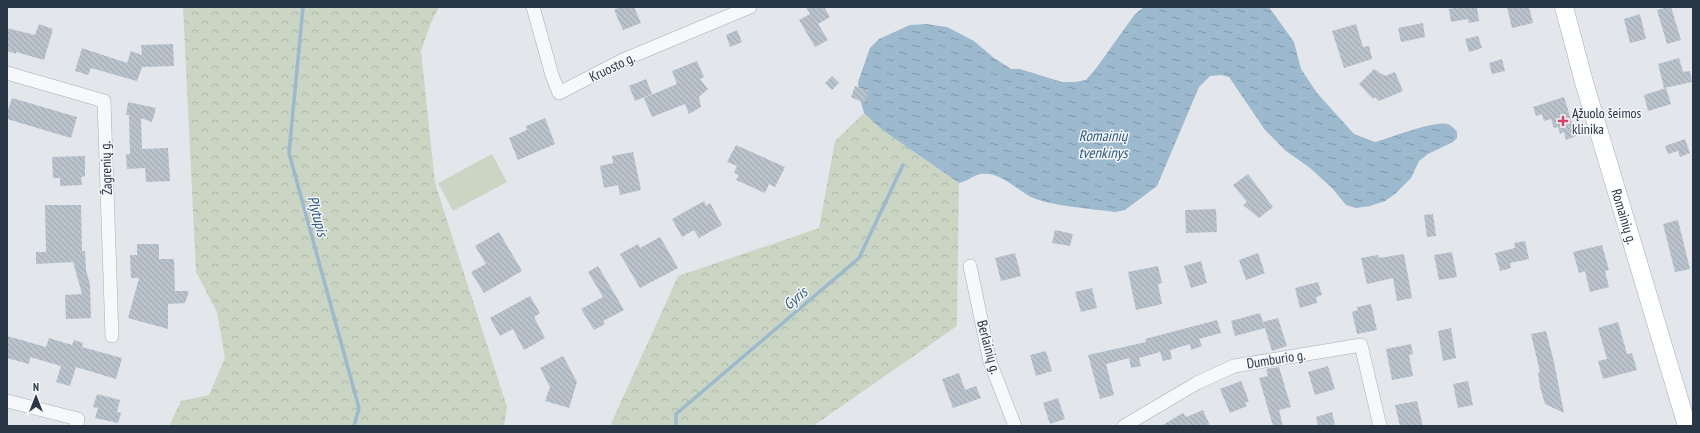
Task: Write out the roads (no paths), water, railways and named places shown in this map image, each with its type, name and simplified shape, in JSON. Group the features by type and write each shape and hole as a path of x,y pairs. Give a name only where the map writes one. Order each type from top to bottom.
{"main road":[{"name":"Romainių g.","path":"1564,7 1584,82 1687,426"}],"street":[{"name":"Kruosto g.","path":"533,7 552,75 559,93 623,60 750,7"},
{"name":"Žagrenių g.","path":"7,73 104,101 112,336"},
{"name":"Berlainių g.","path":"970,266 990,362 1014,426"},
{"name":"Dumburio g.","path":"1124,426 1197,383 1234,366 1361,345 1380,426"},
{"path":"7,401 78,419 76,426"}],"water":[{"name":"Romainių tvenkinys","path":"1144,7 1269,7 1294,42 1301,69 1317,93 1354,134 1375,142 1412,130 1441,123 1448,124 1453,128 1457,132 1457,138 1453,142 1428,154 1419,161 1411,178 1395,194 1385,201 1370,206 1356,208 1346,205 1332,188 1310,168 1286,151 1265,130 1229,77 1221,75 1210,76 1199,87 1157,186 1125,210 1115,212 1060,205 1039,200 1031,197 1007,181 994,175 981,174 959,183 881,129 864,113 859,95 858,82 870,48 879,39 910,25 926,24 947,27 974,41 994,58 1011,69 1020,69 1062,82 1075,82 1086,80 1135,14"}],"waterway":[{"name":"Plytupis","path":"303,7 289,153 359,408 354,426"},
{"name":"Gyris","path":"676,426 676,414 859,258 903,165"}],"place":[{"name":"Ąžuolo šeimos klinika","path":"1563,121"}]}
